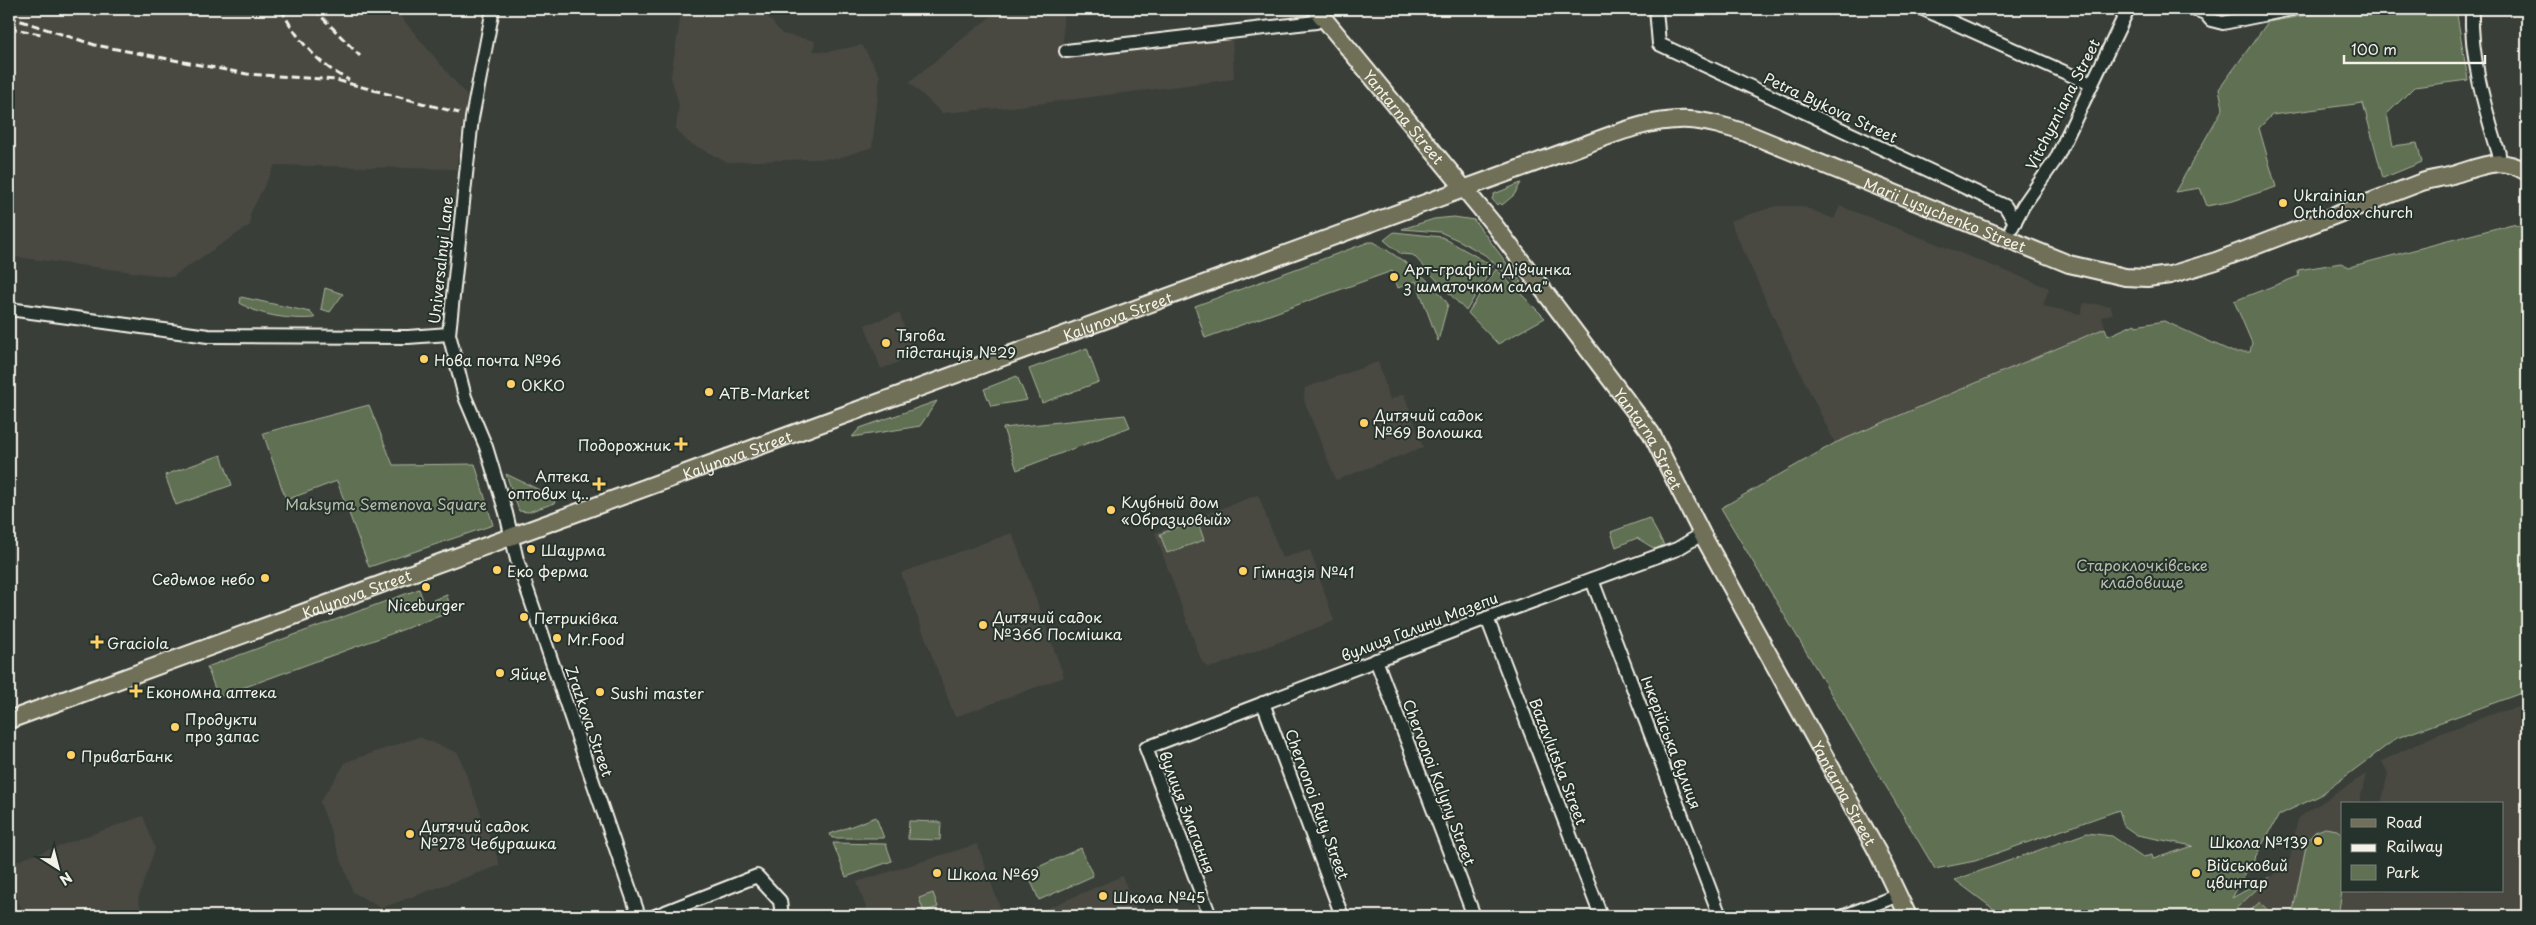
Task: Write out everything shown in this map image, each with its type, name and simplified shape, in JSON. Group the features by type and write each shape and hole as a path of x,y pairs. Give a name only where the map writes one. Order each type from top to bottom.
{"main road":[{"name":"Yantarna Street","path":"1319,13 1464,188 1641,418 1662,453 1702,534 1841,784 1908,916"},
{"name":"Marii Lysychenko Street","path":"1464,188 1624,130 1655,122 1688,120 1704,122 1746,133 2085,269 2124,278 2147,278 2170,275 2216,261 2426,180 2460,162 2500,154 2527,163"},
{"name":"Marii Lysychenko Street","path":"2426,180 2452,176 2484,165 2500,162 2514,165 2527,172"},
{"name":"Kalynova Street","path":"9,720 1464,188"}],"street":[{"name":"Universalnyi Lane","path":"493,9 472,118 449,334 465,397 486,447 511,537"},
{"name":"Petra Bykova Street","path":"1656,9 1659,44 2004,206 2015,222"},
{"path":"1923,9 2091,84"},
{"name":"Vitchyzniana Street","path":"2008,238 2015,222 2056,159 2128,9"},
{"path":"2194,9 2205,13 2211,20 2223,23 2292,9"},
{"path":"2472,9 2474,42 2484,99 2500,154"},
{"path":"1066,51 1316,22 1319,13"},
{"path":"9,309 208,336 408,337 449,334"},
{"name":"вулиця Галини Мазепи","path":"1146,748 1487,618 1682,547 1702,534"},
{"name":"Zrazkova Street","path":"511,537 517,560 639,916"},
{"name":"Ічкерійська вулиця","path":"1592,580 1720,916"},
{"name":"Bazavlutska Street","path":"1487,618 1602,916"},
{"name":"Chervonoi Kalyny Street","path":"1376,660 1474,916"},
{"name":"Chervonoi Ruty Street","path":"1263,703 1342,916"},
{"name":"вулиця Змагання","path":"1146,748 1210,916"},
{"path":"655,916 757,876 780,901 782,916"},
{"path":"1844,916 1899,895"}],"shaded area":[{"path":"9,9 394,9 467,96 456,169 275,165 250,214 250,225 172,277 9,256"},
{"path":"682,9 761,9 782,34 815,41 813,51 827,52 862,45 880,76 872,147 838,158 727,162 688,142 676,129 679,105 671,76"},
{"path":"1000,9 1063,9 1063,57 1232,36 1234,79 1011,107 942,113 909,82"},
{"path":"1776,206 1801,206 1834,219 1840,206 2049,288 2043,306 2081,314 2084,303 2110,306 2113,313 2102,317 2105,328 1835,443 1781,333 1730,221"},
{"path":"899,313 915,356 881,369 865,325"},
{"name":"Дитячий садок №69 Волошка","path":"1378,362 1390,400 1404,394 1423,447 1336,480 1304,400 1305,388"},
{"name":"Гімназія №41","path":"1258,495 1282,558 1310,550 1334,621 1216,666 1208,667 1202,662 1155,533"},
{"name":"Дитячий садок №366 Посмішка","path":"1012,533 1064,677 955,717 901,573"},
{"path":"2527,705 2527,877 2519,916 2273,916 2260,902 2244,916 2228,916 2270,877 2289,863 2298,818 2366,774 2359,802 2341,802 2341,892 2504,892 2504,802 2381,802 2388,774 2382,761 2434,736 2495,713"},
{"name":"Дитячий садок №278 Чебурашка","path":"419,737 458,753 500,865 381,908 353,892 320,802 346,762"},
{"path":"143,816 155,848 138,899 143,916 24,916 9,874 9,864"},
{"name":"Школа №69","path":"977,844 1003,916 869,916 857,882"},
{"name":"Школа №45","path":"1122,876 1139,916 1030,916"}],"green space":[{"path":"2341,9 2411,9 2435,13 2441,9 2456,9 2468,80 2414,87 2387,114 2393,146 2417,143 2422,162 2383,178 2363,103 2272,115 2259,128 2276,187 2233,201 2207,206 2200,188 2175,192 2223,108 2219,89 2268,22"},
{"path":"1521,183 1514,195 1502,205 1500,203 1497,205 1492,199 1494,194"},
{"path":"1454,217 1474,220 1521,282 1518,285 1485,255 1460,241 1440,232 1402,229 1434,219"},
{"name":"Староклочківське кладовище","path":"2512,224 2527,229 2527,691 2397,738 2319,796 2279,815 2232,898 2270,877 2228,916 2003,916 1955,880 2087,833 2112,836 2143,857 2152,855 2153,859 2193,846 2137,835 2124,826 2119,810 1975,861 1935,869 1721,508 1835,443 2105,328 2108,336 2135,324 2136,326 2164,321 2233,352 2250,352 2252,343 2234,301 2299,276 2298,270 2341,263 2349,267"},
{"path":"1394,232 1442,237 1493,266 1466,311 1413,255 1401,254 1384,240"},
{"path":"1369,242 1374,242 1414,269 1432,285 1448,304 1438,341 1416,281 1398,288 1392,271 1205,338 1195,306"},
{"path":"1496,269 1545,318 1498,344 1468,313"},
{"path":"325,288 343,294 330,312 321,309"},
{"path":"241,297 310,312 315,318 286,318 266,314 240,303"},
{"path":"1087,348 1099,382 1042,403 1029,369"},
{"path":"1017,376 1027,400 991,406 984,389"},
{"path":"937,401 920,426 852,437 860,428"},
{"name":"Maksyma Semenova Square","path":"369,405 393,465 475,464 493,525 369,567 337,481 286,500 263,433"},
{"path":"1125,415 1130,427 1017,470 1003,428"},
{"path":"221,455 232,485 176,505 165,475"},
{"path":"506,474 552,496 555,503 528,512 519,511"},
{"path":"1649,518 1664,545 1655,549 1637,538 1616,547 1611,532"},
{"path":"1197,520 1204,540 1167,553 1160,534"},
{"path":"419,589 424,603 447,595 451,612 218,697 207,667"},
{"path":"876,817 884,838 832,838 830,834"},
{"path":"909,821 941,822 940,840 908,839"},
{"path":"2325,828 2337,830 2341,833 2342,892 2338,916 2292,916 2307,841 2315,832"},
{"path":"833,843 886,844 892,861 846,877"},
{"path":"1081,848 1093,876 1039,900 1027,872"},
{"path":"933,893 938,907 924,912 919,898"},
{"path":"2260,902 2273,916 2244,916"}],"railway":[{"path":"281,9 294,31 309,50 328,67 349,80"},
{"path":"314,9 360,56"},
{"path":"9,17 95,45 247,74 336,80 459,113"},
{"path":"9,28 41,34"}],"place":[{"name":"Ukrainian Orthodox church","path":"2283,203"},
{"name":"Арт-графіті \"Дівчинка з шматочком сала\"","path":"1394,277"},
{"name":"Тягова пiдстанцiя №29","path":"886,343"},
{"name":"Нова почта №96","path":"424,359"},
{"name":"OKKO","path":"511,384"},
{"name":"ATB-Market","path":"709,392"},
{"name":"Дитячий садок №69 Волошка","path":"1364,423"},
{"name":"Подорожник","path":"681,444"},
{"name":"Аптека оптових ц‥","path":"599,484"},
{"name":"Клубный дом «Образцовый»","path":"1111,510"},
{"name":"Шаурма","path":"531,549"},
{"name":"Еко ферма","path":"497,570"},
{"name":"Гімназія №41","path":"1243,571"},
{"name":"Седьмое небо","path":"265,578"},
{"name":"Niceburger","path":"426,587"},
{"name":"Петриківка","path":"524,617"},
{"name":"Дитячий садок №366 Посмішка","path":"983,625"},
{"name":"Mr.Food","path":"557,638"},
{"name":"Graciola","path":"97,642"},
{"name":"Яйце","path":"500,673"},
{"name":"Економна аптека","path":"136,691"},
{"name":"Sushi master","path":"600,692"},
{"name":"Продукти про запас","path":"175,727"},
{"name":"ПриватБанк","path":"71,755"},
{"name":"Дитячий садок №278 Чебурашка","path":"410,834"},
{"name":"Школа №139","path":"2318,841"},
{"name":"Школа №69","path":"937,873"},
{"name":"Військовий цвинтар","path":"2196,873"},
{"name":"Школа №45","path":"1103,896"}]}
